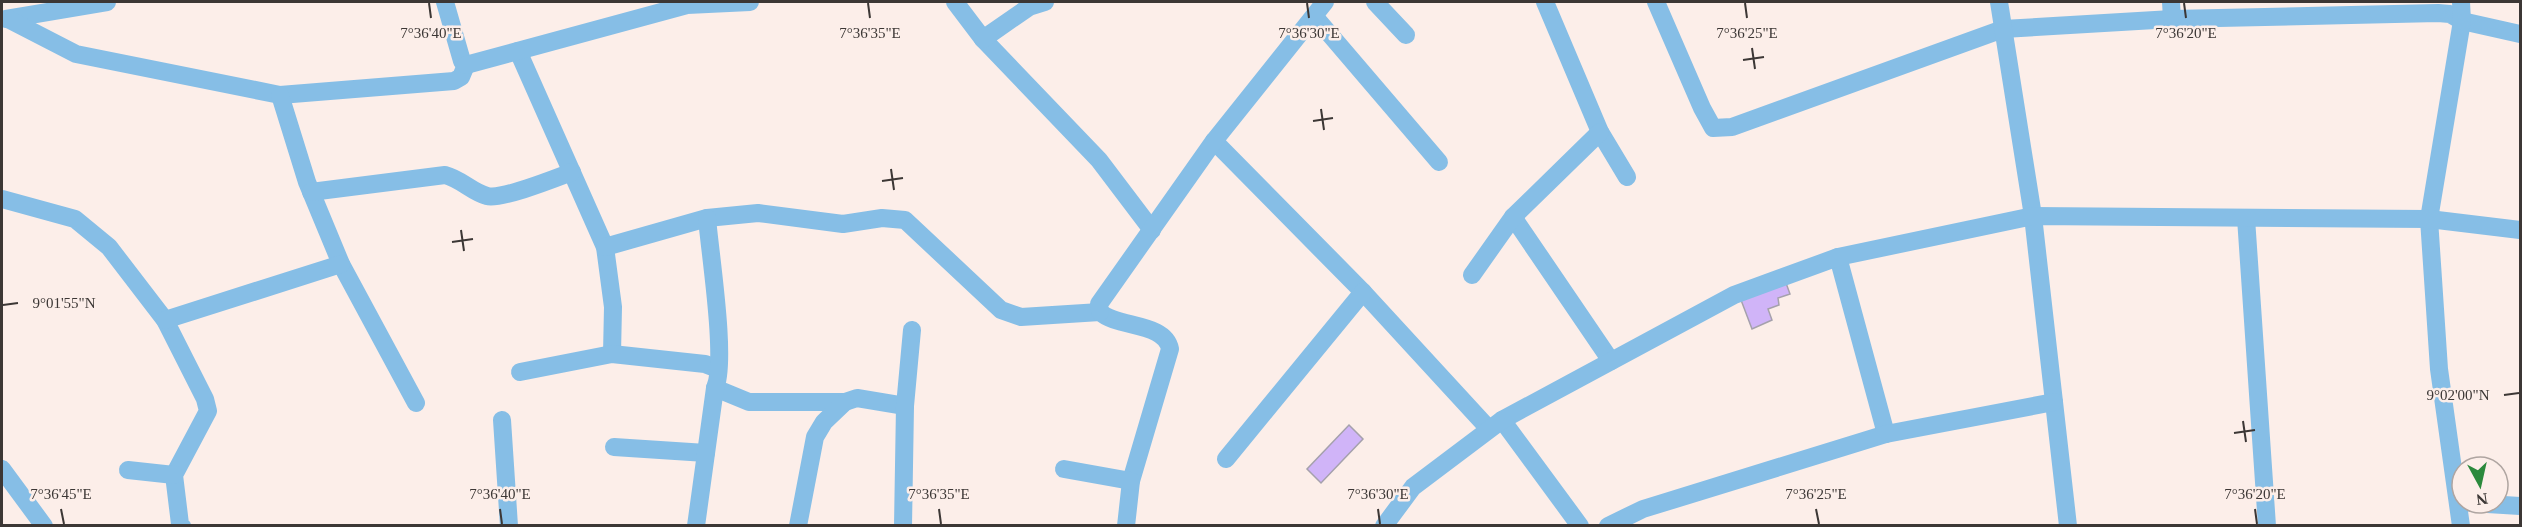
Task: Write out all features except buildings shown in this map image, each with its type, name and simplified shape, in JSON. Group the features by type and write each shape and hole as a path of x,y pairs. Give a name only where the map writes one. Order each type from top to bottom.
{"street":[{"path":"5,19 107,2"},
{"path":"445,2 462,61 466,65"},
{"path":"466,65 687,6 750,2"},
{"path":"956,2 983,39 1099,160 1152,230"},
{"path":"983,39 1029,7 1045,2"},
{"path":"1375,2 1406,35"},
{"path":"1545,2 1600,132 1627,177"},
{"path":"1656,2 1713,128 1732,127 2003,29 2172,10 2320,8 2450,14 2462,21 2520,34"},
{"path":"2000,2 2033,216 2068,525"},
{"path":"2455,455 2439,369 2429,219 2462,21 2461,2"},
{"path":"1126,525 1131,481 1170,349 1169,342 1163,336 1142,326 1106,318 1100,312 1099,304 1214,141 1320,9 1439,162"},
{"path":"5,19 76,54 280,95 454,81 461,77 466,65"},
{"path":"518,51 605,247 613,307 612,354"},
{"path":"280,95 311,192 341,264 416,403"},
{"path":"1472,275 1513,217 1600,132"},
{"path":"1214,141 1496,424 1580,525"},
{"path":"311,192 445,175 455,178 482,194 497,196 572,172"},
{"path":"2,199 75,219 109,247 165,320 205,399 208,411 174,474 180,524 182,525"},
{"path":"605,247 707,218 758,213 843,224 882,218 905,220 1000,310 1021,317 1100,312"},
{"path":"1384,525 1413,487 1496,424 1734,295 1838,256 2033,216 2429,219 2520,230"},
{"path":"1513,217 1611,361"},
{"path":"696,525 715,388 720,377 707,218"},
{"path":"2246,218 2267,525"},
{"path":"1838,256 1886,434"},
{"path":"165,320 341,264"},
{"path":"1226,459 1363,292"},
{"path":"903,525 905,406 912,330"},
{"path":"520,372 612,354 705,364 718,369"},
{"path":"715,388 749,402 845,402 857,398 905,406"},
{"path":"818,402 824,422"},
{"path":"798,525 815,437 824,422 845,402"},
{"path":"1608,525 1643,509 1886,434 2054,402"},
{"path":"502,420 509,525"},
{"path":"614,447 706,453"},
{"path":"2,469 44,525"},
{"path":"1064,469 1131,481"},
{"path":"128,470 174,474"}]}
